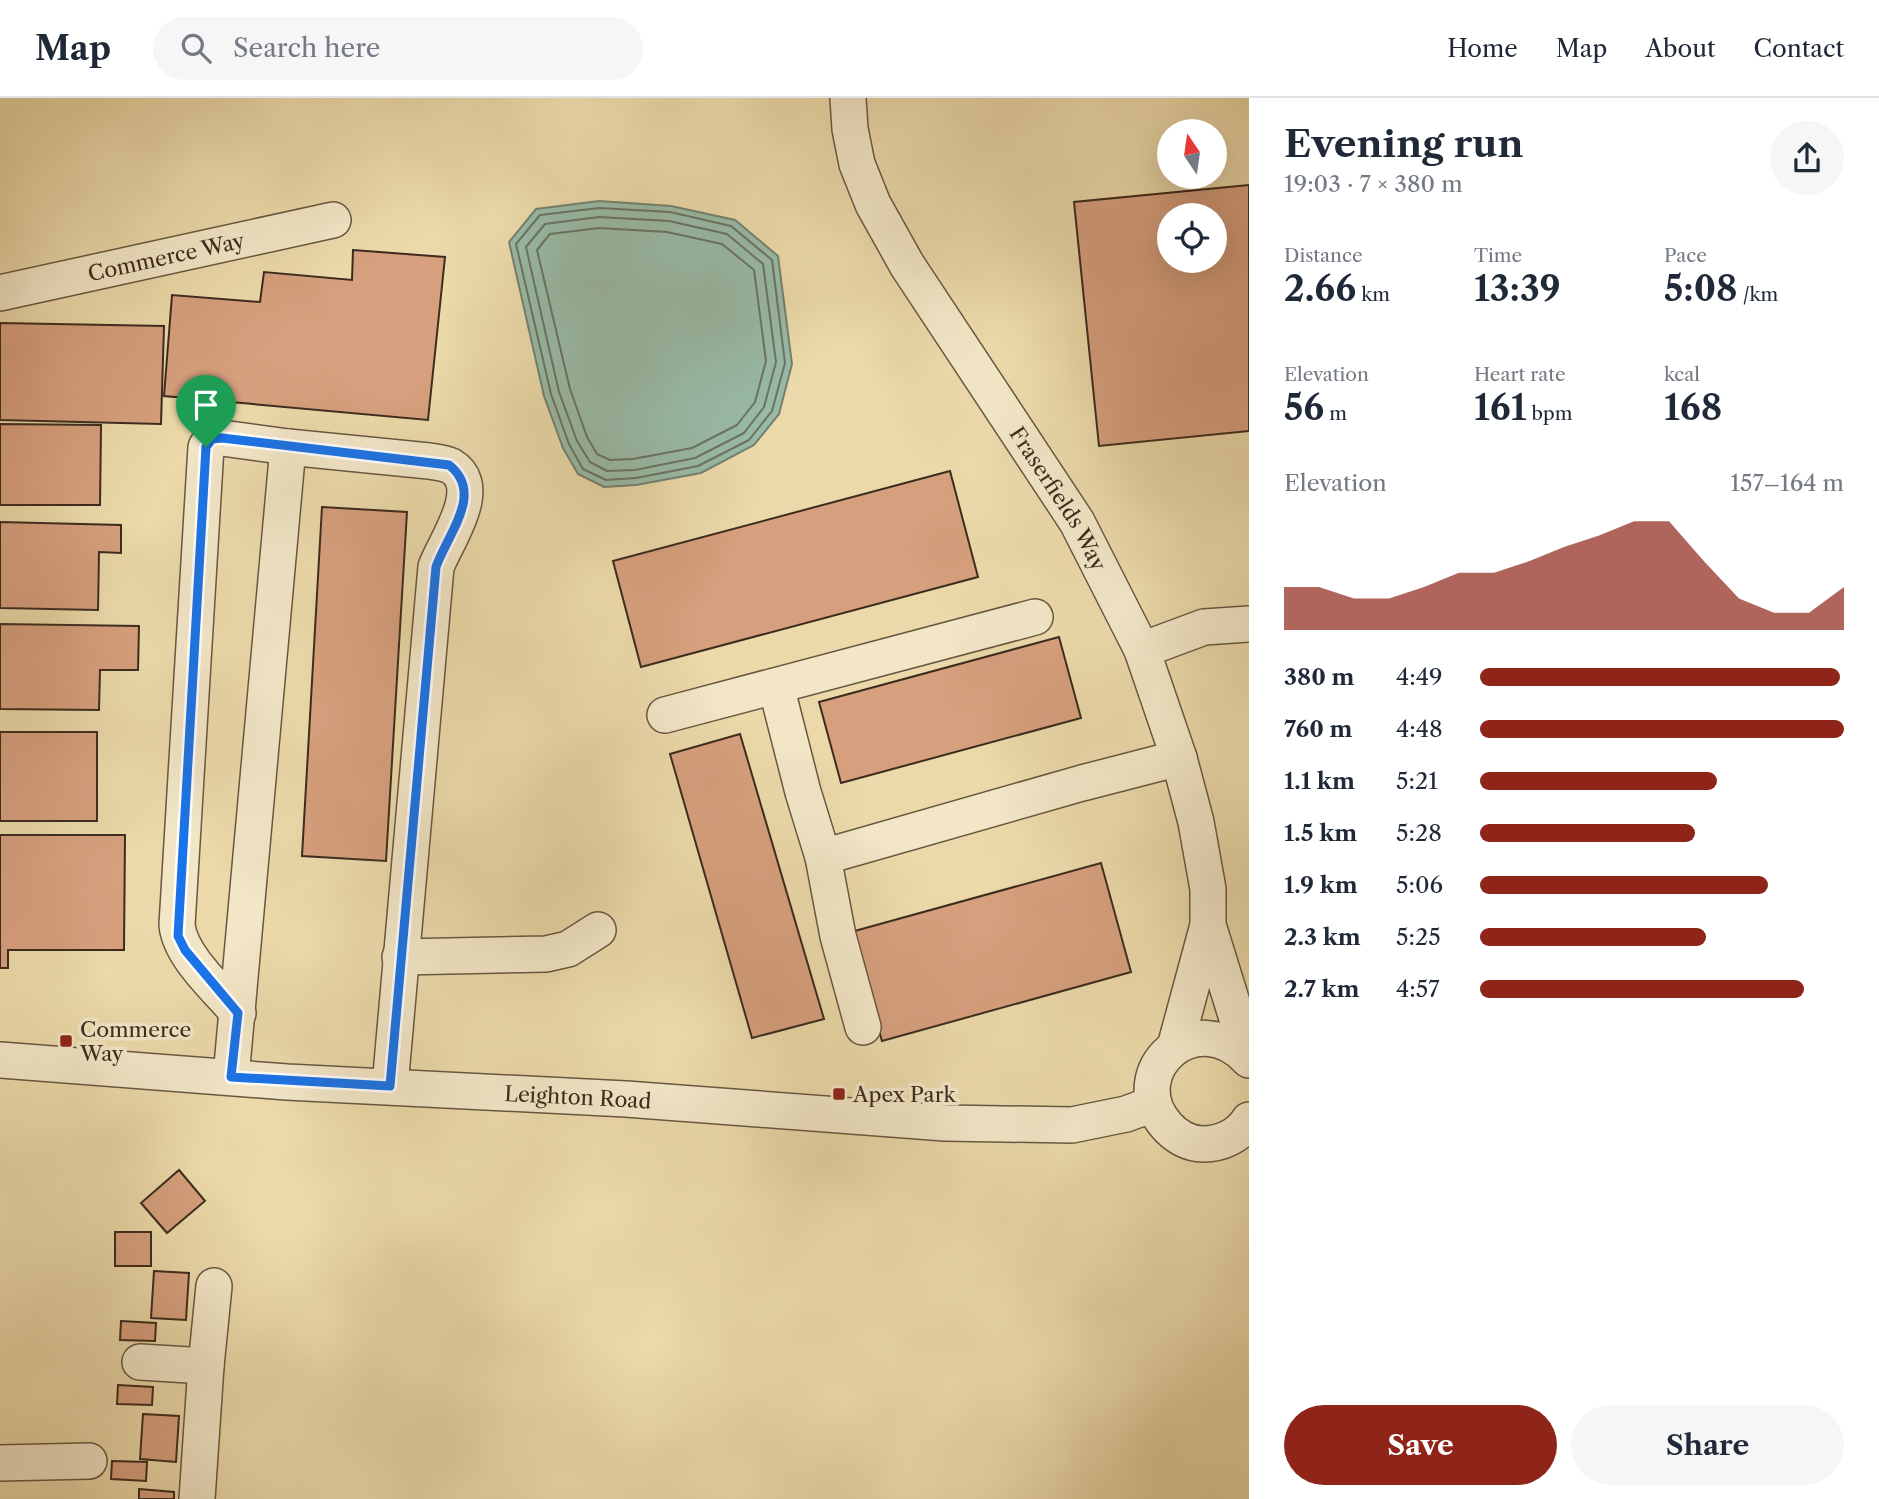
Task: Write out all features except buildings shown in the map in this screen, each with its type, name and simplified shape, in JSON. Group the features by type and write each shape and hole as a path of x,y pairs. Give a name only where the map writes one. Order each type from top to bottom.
{"street":[{"name":"Fraserfields Way","path":"848,98 850,129 857,164 873,204 914,275 1077,522 1142,650 1180,758 1196,822 1208,889 1208,925 1175,1047"},
{"name":"Commerce Way","path":"0,293 333,220"},
{"path":"238,1013 185,950 178,936 177,925 206,447 212,439 222,438 449,465 459,472 464,489 464,508 436,567 390,1086"},
{"path":"231,1077 288,447"},
{"path":"665,715 1035,617"},
{"path":"1142,650 1204,627 1249,624"},
{"path":"776,686 823,857 838,936 863,1027"},
{"path":"823,857 1180,758"},
{"name":"Fraserfields Way","path":"1208,925 1249,1059"},
{"path":"400,957 546,954 568,949 598,930"},
{"path":"1249,1059 1223,1040 1189,1040 1175,1047 1163,1058 1155,1072 1152,1088 1153,1104 1160,1119 1171,1132 1185,1140 1201,1144 1218,1143 1233,1137 1249,1120"},
{"name":"Leighton Road","path":"0,1060 231,1077 626,1099 945,1124 1072,1125 1126,1114 1153,1104"},
{"path":"197,1499 214,1286"},
{"path":"140,1362 206,1366"},
{"path":"0,1463 89,1461"}],"water":[{"path":"599,201 671,206 735,220 778,256 792,364 779,414 754,445 701,473 636,485 604,487 578,474 563,448 544,396 509,242 536,209"}],"place":[{"name":"Commerce Way","path":"66,1041"},
{"name":"Apex Park","path":"839,1094"}],"route":[{"path":"222,438 429,461 449,465 459,472 464,489 464,508 436,567 390,1086 231,1077 238,1013 185,950 178,936 206,447 212,439 222,438"}]}
